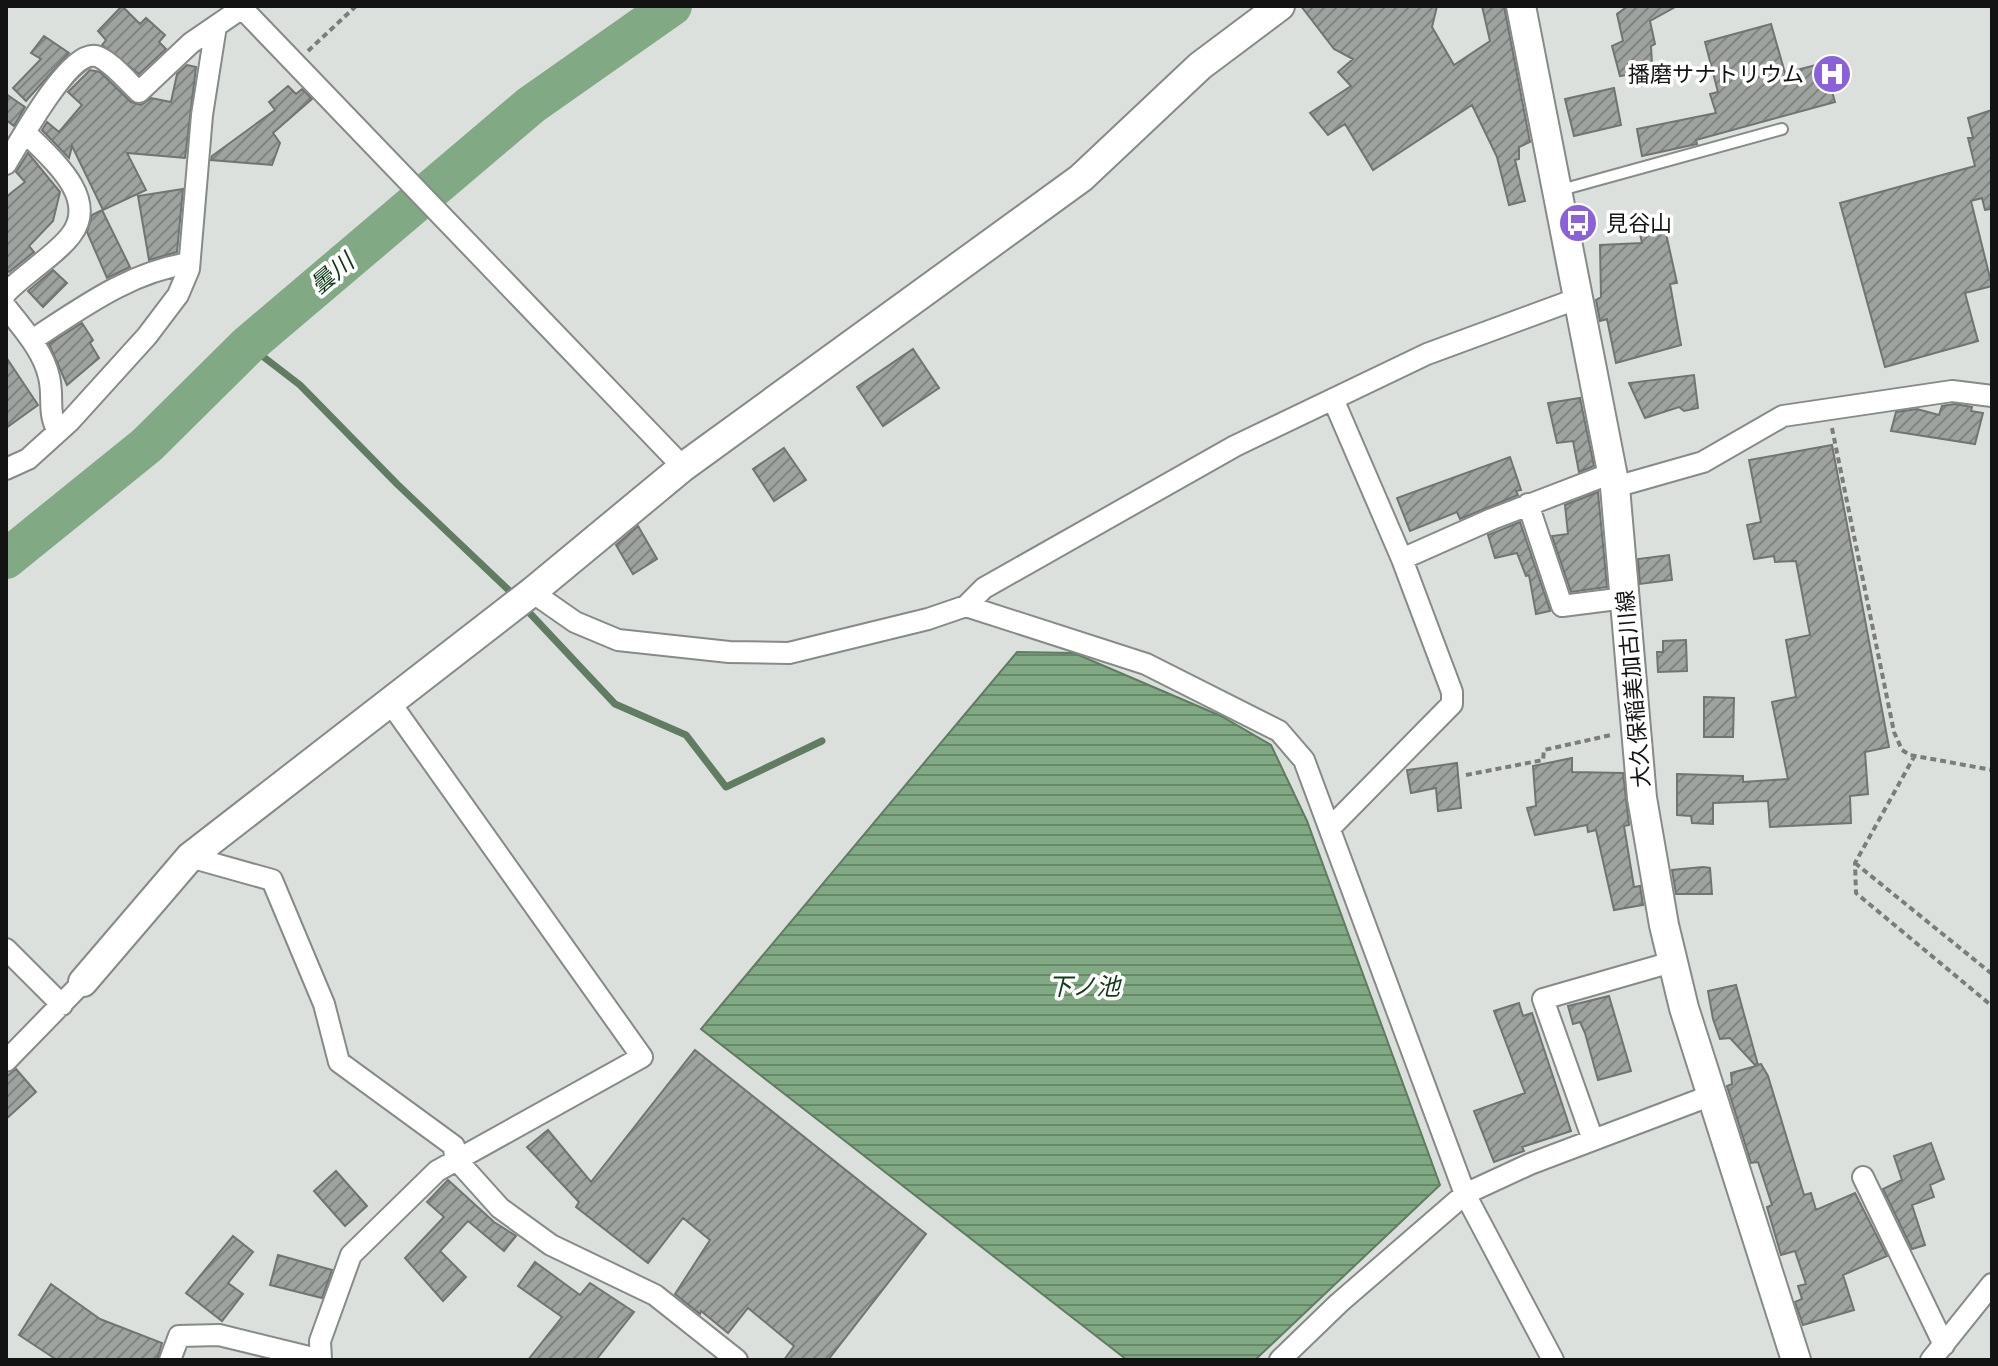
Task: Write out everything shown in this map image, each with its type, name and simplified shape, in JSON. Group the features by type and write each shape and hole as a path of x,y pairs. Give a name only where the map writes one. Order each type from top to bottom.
{"street":[{"path":"6,1061 83,982 190,857 532,592 683,467 1081,178 1200,66 1280,6"},
{"name":"大久保稲美加古川線","path":"1521,6 1613,480 1642,798 1672,962 1796,1360"},
{"path":"6,164 73,65 86,56 98,57 139,92 191,43 241,7 683,467"},
{"path":"6,469 28,459 58,431 147,336 178,295 189,263 202,115 216,26"},
{"path":"6,293 71,236 78,219 71,180 25,132"},
{"path":"32,340 108,290 135,277 189,263"},
{"path":"532,592 575,622 618,640 729,652 789,653 928,619 966,606 984,588 1235,446 1427,354 1579,298"},
{"path":"6,307 32,340 49,375 50,417 58,431"},
{"path":"1402,559 1528,504 1613,480 1703,462 1783,416 1952,391 1992,396"},
{"path":"1331,827 1452,704 1452,692 1402,559 1333,399"},
{"path":"1528,504 1562,606 1625,598"},
{"path":"966,606 1146,664 1279,731 1304,760 1465,1194 1553,1360"},
{"path":"170,1360 179,1336 219,1335 321,1360 320,1341 351,1255 437,1171 455,1158 642,1057 389,701"},
{"path":"190,857 272,880 324,1004 339,1062 454,1146 455,1158 500,1208 551,1245 655,1295 737,1360"},
{"path":"6,949 62,1005"},
{"path":"1593,1140 1543,999 1672,962"},
{"path":"1280,1360 1339,1303 1465,1194 1593,1140 1712,1095"},
{"path":"1863,1177 1938,1352 1992,1284"}],"lane":[{"path":"1559,191 1782,129"}],"path":[{"path":"296,62 356,6"},
{"path":"1829,410 1894,732 1902,750 1992,770"},
{"path":"1466,775 1543,760 1544,750 1636,730"},
{"path":"1915,755 1855,863 1856,893 1992,1006"},
{"path":"1855,863 1992,974"}],"water":[{"name":"下ノ池","path":"1017,652 1074,653 1221,716 1271,745 1307,821 1440,1185 1255,1360 1127,1360 701,1029"}],"building":[{"path":"122,6 140,24 146,18 165,35 159,42 166,49 139,74 102,45 106,40 98,31"},
{"path":"1301,6 1437,6 1432,27 1454,65 1490,41 1482,6 1504,6 1530,142 1519,147 1519,159 1515,160 1525,201 1509,205 1497,157 1472,105 1373,170 1345,124 1328,135 1310,113 1351,86 1338,72 1353,59 1334,49"},
{"path":"1628,6 1677,6 1650,21 1655,44 1651,46 1652,63 1640,65 1639,73 1620,76 1612,46 1623,41 1617,14"},
{"path":"1771,24 1785,73 1824,63 1835,102 1696,140 1697,144 1642,156 1637,129 1716,113 1710,94 1718,92 1705,42"},
{"path":"44,36 69,53 26,101 13,88 41,59 31,53"},
{"path":"187,65 196,67 185,158 127,153 146,190 103,210 72,146 69,158 42,130 47,122 59,132 82,105 68,92 90,70 100,72 131,102 141,105 151,98 171,102 177,74"},
{"path":"288,86 296,94 302,89 312,99 273,133 280,143 272,165 211,160 212,156 275,110 269,102"},
{"path":"1614,88 1621,125 1574,136 1565,99"},
{"path":"6,94 25,107 14,126 6,120"},
{"path":"1992,110 1992,209 1985,210 1982,198 1971,201 1992,286 1965,293 1978,341 1885,367 1840,203 1975,166 1968,138 1973,138 1968,118"},
{"path":"28,153 60,192 53,221 29,246 34,252 9,272 6,269 6,197 25,182 16,172"},
{"path":"183,189 177,252 149,260 138,196"},
{"path":"102,210 130,267 107,278 87,232 92,215"},
{"path":"1663,220 1677,283 1670,284 1681,345 1616,363 1607,319 1600,321 1596,300 1601,297 1600,245 1642,243 1638,225"},
{"path":"53,270 67,283 43,307 28,291"},
{"path":"82,323 93,340 90,343 99,358 67,385 49,344"},
{"path":"913,349 939,388 883,426 857,387"},
{"path":"6,357 38,405 6,428"},
{"path":"1694,375 1698,408 1684,411 1679,407 1645,418 1629,383"},
{"path":"1580,398 1594,466 1579,472 1573,441 1557,443 1548,403"},
{"path":"1955,404 1983,413 1975,444 1891,431 1896,412 1917,409 1939,415 1942,406"},
{"path":"1832,445 1889,747 1865,752 1868,794 1850,796 1851,823 1770,827 1768,801 1713,803 1713,824 1692,823 1691,816 1677,815 1677,774 1743,776 1743,782 1788,779 1772,702 1796,697 1786,640 1810,635 1796,561 1775,562 1774,556 1754,559 1747,525 1761,522 1749,460"},
{"path":"784,448 806,480 774,501 753,469"},
{"path":"1510,457 1521,490 1516,491 1518,495 1460,519 1457,512 1410,531 1397,498"},
{"path":"1598,492 1607,587 1571,592 1552,536 1568,534 1565,505"},
{"path":"1520,522 1550,611 1536,614 1529,575 1526,576 1517,553 1495,558 1488,535"},
{"path":"638,526 657,559 633,574 616,545"},
{"path":"1669,555 1672,580 1640,584 1638,559"},
{"path":"1686,640 1687,671 1658,672 1657,652 1663,652 1663,641"},
{"path":"1704,697 1734,698 1733,737 1704,737"},
{"path":"1572,758 1572,772 1623,773 1629,825 1624,826 1634,887 1640,886 1643,905 1614,910 1596,830 1588,832 1587,825 1535,835 1527,808 1536,806 1533,766"},
{"path":"1457,763 1461,808 1438,811 1436,788 1411,793 1407,770"},
{"path":"1710,868 1712,894 1676,894 1672,870"},
{"path":"1736,985 1758,1065 1761,1064 1768,1076 1804,1195 1811,1193 1816,1210 1855,1193 1887,1256 1843,1275 1854,1310 1803,1325 1795,1302 1802,1299 1798,1286 1806,1284 1795,1251 1781,1255 1767,1207 1772,1205 1758,1162 1751,1163 1727,1086 1732,1084 1731,1073 1756,1066 1730,1038 1720,1039 1713,1019 1708,991"},
{"path":"1609,996 1631,1071 1598,1080 1585,1033 1580,1022 1573,1024 1568,1006"},
{"path":"1519,1003 1523,1016 1532,1013 1571,1131 1522,1147 1524,1151 1494,1162 1474,1111 1525,1093 1494,1011"},
{"path":"695,1050 926,1234 828,1360 784,1360 794,1346 748,1308 728,1333 701,1311 700,1314 675,1294 710,1240 683,1218 648,1263 576,1207 579,1202 527,1147 548,1130 591,1182"},
{"path":"16,1069 36,1092 6,1119 6,1077"},
{"path":"1931,1143 1944,1179 1930,1185 1934,1197 1912,1205 1925,1245 1912,1249 1883,1189 1902,1180 1894,1156"},
{"path":"336,1171 367,1206 345,1226 314,1191"},
{"path":"448,1180 494,1222 516,1236 504,1251 468,1221 440,1251 466,1277 443,1301 405,1258 444,1217 427,1202"},
{"path":"233,1236 253,1252 228,1283 243,1294 222,1321 186,1293"},
{"path":"278,1255 332,1270 322,1298 270,1285"},
{"path":"535,1262 580,1295 590,1283 634,1312 596,1360 528,1360 562,1317 518,1286"},
{"path":"51,1284 100,1319 162,1343 157,1360 57,1360 19,1335"}],"waterway":[{"name":"曇川","path":"6,559 147,445 248,345 531,105 672,6"},
{"path":"248,345 300,385 397,484 516,597"},
{"path":"524,607 615,704 686,735 726,787 822,741"}],"place":[{"name":"播磨サナトリウム","path":"1832,74"},
{"name":"見谷山","path":"1578,223"}]}
